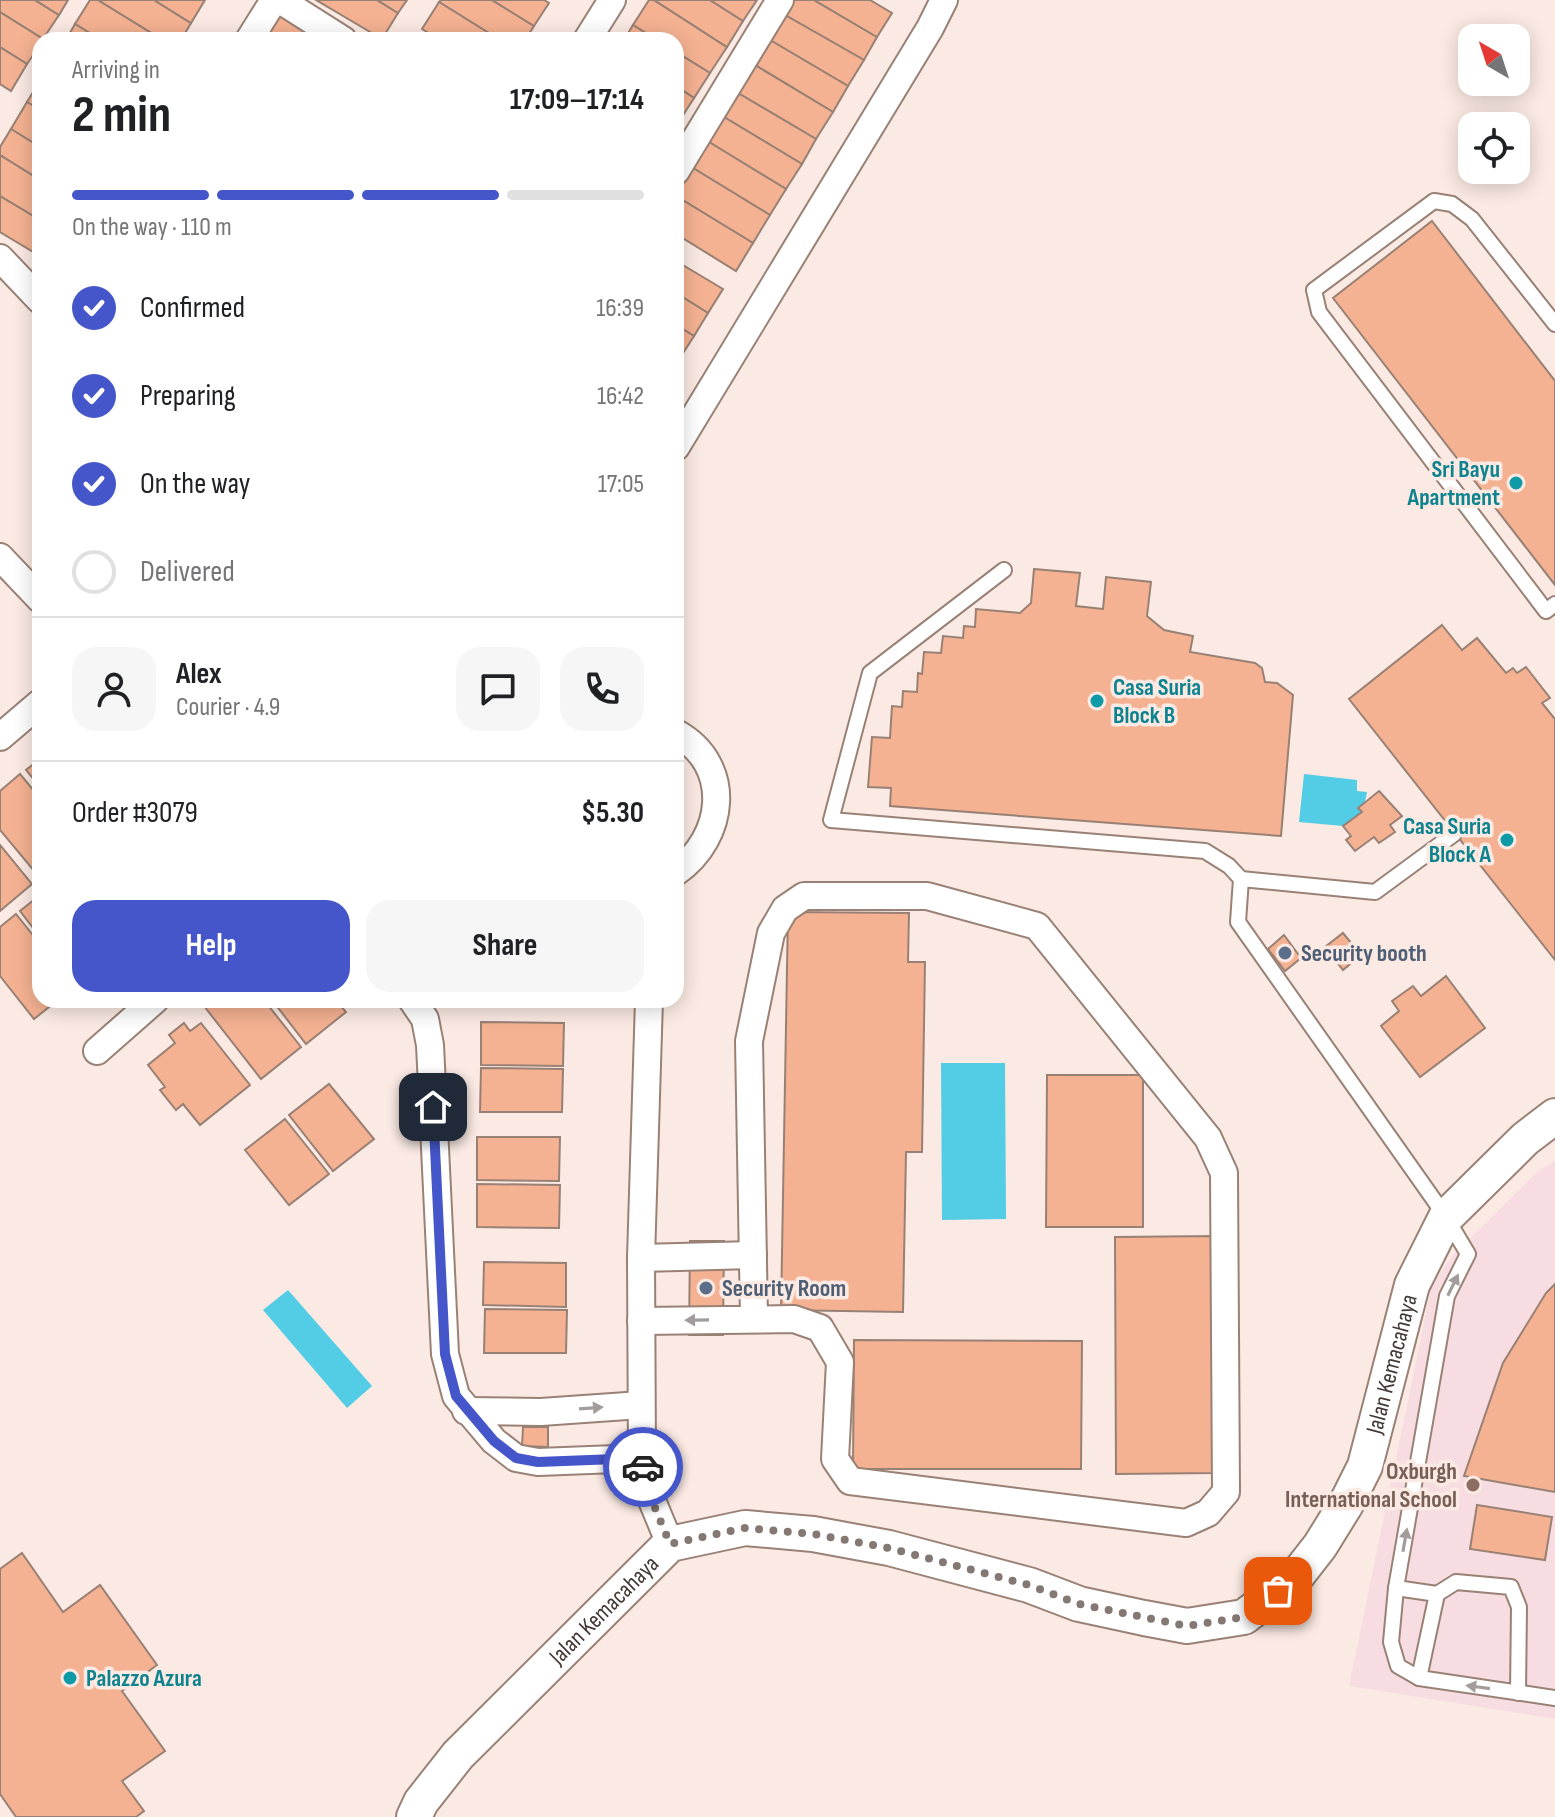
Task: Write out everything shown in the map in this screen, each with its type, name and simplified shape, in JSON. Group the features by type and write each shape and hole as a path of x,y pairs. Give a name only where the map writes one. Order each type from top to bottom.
{"street":[{"path":"254,32 274,0"},
{"path":"280,0 330,32"},
{"path":"592,32 612,0"},
{"path":"684,158 780,0"},
{"path":"684,434 941,1"},
{"path":"0,258 32,292"},
{"path":"0,557 32,591"},
{"path":"0,737 32,710"},
{"path":"684,740 700,753 713,777 717,804 712,830 698,854 684,865"},
{"path":"641,1321 794,1319 820,1328 840,1362 835,1459 850,1481 1186,1523 1208,1513 1226,1492 1224,1173 1208,1138 1037,926 927,896 804,896 785,909 771,933 749,1041 754,1318"},
{"path":"97,1051 146,1008"},
{"path":"417,1008 425,1019 430,1045 445,1354 456,1396 494,1441 516,1458 538,1462 642,1458"},
{"path":"649,1008 641,1258 642,1458 646,1486 670,1544"},
{"name":"Jalan Kemacahaya","path":"414,1817 421,1802 458,1755 670,1544 745,1528 813,1534 889,1548 1029,1585 1079,1604 1144,1618 1187,1626 1244,1617 1295,1578 1320,1546 1346,1504 1365,1466 1412,1285 1446,1217 1525,1139 1555,1116"},
{"path":"641,1258 753,1255"},
{"path":"466,1411 541,1412 641,1405"}],"lane":[{"path":"1555,324 1472,219 1452,204 1434,201 1314,290 1319,312 1546,611 1555,604"},
{"path":"1004,570 870,673 831,820 1205,851 1229,866 1241,879 1375,892 1454,834"},
{"path":"1241,879 1238,922 1446,1217 1468,1254 1447,1296 1396,1588 1391,1642 1398,1666 1419,1678 1555,1698"},
{"path":"1396,1588 1437,1594 1456,1582 1511,1587 1519,1607 1518,1693"},
{"path":"1419,1678 1437,1594"}],"shaded area":[{"name":"Oxburgh International School","path":"1555,1160 1555,1719 1349,1686 1432,1284 1454,1254 1535,1174"}],"water":[{"path":"1304,774 1357,780 1357,791 1367,792 1365,802 1358,808 1362,812 1343,826 1299,822"},
{"path":"941,1063 1005,1063 1006,1219 942,1220"},
{"path":"288,1290 372,1386 347,1408 263,1310"}],"building":[{"path":"0,0 35,0 59,15 48,32 32,32 0,12"},
{"path":"35,0 68,0 59,15"},
{"path":"90,0 98,0 150,32 88,32 75,24"},
{"path":"98,0 154,0 191,23 186,32 150,32"},
{"path":"154,0 205,0 191,23"},
{"path":"316,0 377,0 398,13 386,32 370,32"},
{"path":"377,0 407,0 398,13"},
{"path":"492,0 534,26 530,32 487,32 439,2"},
{"path":"492,0 544,0 549,3 534,26"},
{"path":"649,0 654,0 727,47 710,73 684,57 684,32 644,32 633,25"},
{"path":"654,0 710,0 743,21 727,47"},
{"path":"710,0 757,0 743,21"},
{"path":"793,0 814,0 877,37 864,60 785,15"},
{"path":"814,0 870,0 892,13 877,37"},
{"path":"439,2 487,32 427,32 422,29"},
{"path":"280,11 314,32 267,32"},
{"path":"0,12 32,32 32,57 27,64 0,47"},
{"path":"785,15 864,60 848,86 770,40"},
{"path":"75,24 88,32 70,32"},
{"path":"633,25 644,32 629,32"},
{"path":"770,40 848,86 833,112 755,65"},
{"path":"0,47 27,64 11,91 0,84"},
{"path":"684,57 710,73 694,98 684,91"},
{"path":"755,65 833,112 816,139 738,93"},
{"path":"684,91 694,98 684,114"},
{"path":"738,93 816,139 802,164 724,117"},
{"path":"27,102 32,105 32,142 11,129"},
{"path":"724,117 802,164 786,189 709,142"},
{"path":"11,129 32,142 32,175 0,155 0,147"},
{"path":"709,142 786,189 770,215 693,168"},
{"path":"0,155 32,175 32,215 0,196"},
{"path":"693,168 770,215 753,243 684,201 684,183"},
{"path":"0,196 32,215 32,251 0,232"},
{"path":"684,201 753,243 736,271 684,239"},
{"name":"Sri Bayu Apartment","path":"1432,221 1555,381 1555,585 1333,298"},
{"path":"684,266 723,289 708,313 684,298"},
{"path":"684,298 708,313 694,336 684,330"},
{"path":"684,330 694,336 684,352"},
{"name":"Casa Suria Block B","path":"1034,569 1080,573 1076,606 1103,609 1106,577 1151,582 1147,616 1164,630 1193,636 1190,652 1255,663 1262,668 1265,682 1277,683 1293,695 1281,836 890,806 891,788 868,787 872,737 890,738 892,706 902,707 903,691 917,692 924,652 941,653 943,636 963,638 964,626 975,627 976,609 1020,613 1031,603"},
{"name":"Casa Suria Block A","path":"1442,625 1462,650 1477,638 1506,673 1513,668 1517,673 1526,667 1550,698 1542,703 1555,719 1555,960 1349,699"},
{"path":"20,774 32,788 32,868 0,830 0,791"},
{"path":"1379,791 1402,816 1390,825 1395,832 1379,843 1374,837 1355,851 1346,840 1351,836 1343,826 1362,812 1358,808"},
{"path":"0,845 32,884 0,911"},
{"path":"32,901 32,927 20,911"},
{"path":"788,912 909,913 908,962 925,962 922,1152 906,1152 903,1312 781,1310"},
{"path":"16,914 32,934 32,1008 48,1008 34,1019 0,976 0,927"},
{"path":"1343,933 1361,955 1343,970 1325,947"},
{"name":"Security booth","path":"1284,935 1301,958 1285,971 1268,949"},
{"path":"1446,976 1485,1028 1420,1077 1381,1026 1399,1011 1392,1001 1413,986 1421,996"},
{"path":"206,1008 270,1008 301,1047 261,1079"},
{"path":"278,1008 343,1008 346,1012 306,1044"},
{"path":"481,1022 564,1023 563,1066 481,1065"},
{"path":"184,1023 190,1031 201,1023 250,1085 200,1125 183,1104 176,1110 160,1090 165,1087 148,1065 175,1043 169,1035"},
{"path":"481,1068 563,1069 562,1112 480,1112"},
{"path":"1047,1075 1143,1075 1143,1227 1046,1227"},
{"path":"329,1084 374,1139 333,1171 289,1115"},
{"path":"285,1119 329,1174 289,1205 245,1150"},
{"path":"477,1137 560,1137 559,1181 477,1180"},
{"path":"477,1184 560,1185 559,1228 477,1227"},
{"path":"1215,1236 1215,1473 1116,1474 1115,1237"},
{"name":"Security Room","path":"690,1241 724,1241 723,1335 689,1335"},
{"path":"484,1262 566,1263 566,1307 483,1305"},
{"path":"1555,1284 1555,1492 1464,1476 1503,1363 1546,1293"},
{"path":"485,1309 567,1310 566,1353 484,1353"},
{"path":"854,1340 1082,1341 1081,1469 853,1469"},
{"path":"523,1427 548,1427 548,1447 522,1446"},
{"path":"1477,1505 1552,1517 1545,1560 1470,1549"},
{"name":"Palazzo Azura","path":"22,1553 63,1612 100,1585 157,1665 122,1691 165,1751 122,1781 144,1811 136,1817 16,1817 0,1794 0,1569"}],"way so far":[{"path":"643,1467 646,1486 670,1544 745,1528 813,1534 889,1548 1029,1585 1079,1604 1187,1626 1244,1617 1278,1591"}],"place":[{"name":"Sri Bayu Apartment","path":"1516,483"},
{"name":"Casa Suria Block B","path":"1097,701"},
{"name":"Casa Suria Block A","path":"1507,840"},
{"name":"Security booth","path":"1285,953"},
{"name":"Security Room","path":"706,1288"},
{"name":"Oxburgh International School","path":"1473,1485"},
{"name":"Palazzo Azura","path":"70,1678"}],"route":[{"path":"433,1107 445,1354 456,1396 494,1441 516,1458 538,1462 642,1458 643,1467"}]}
